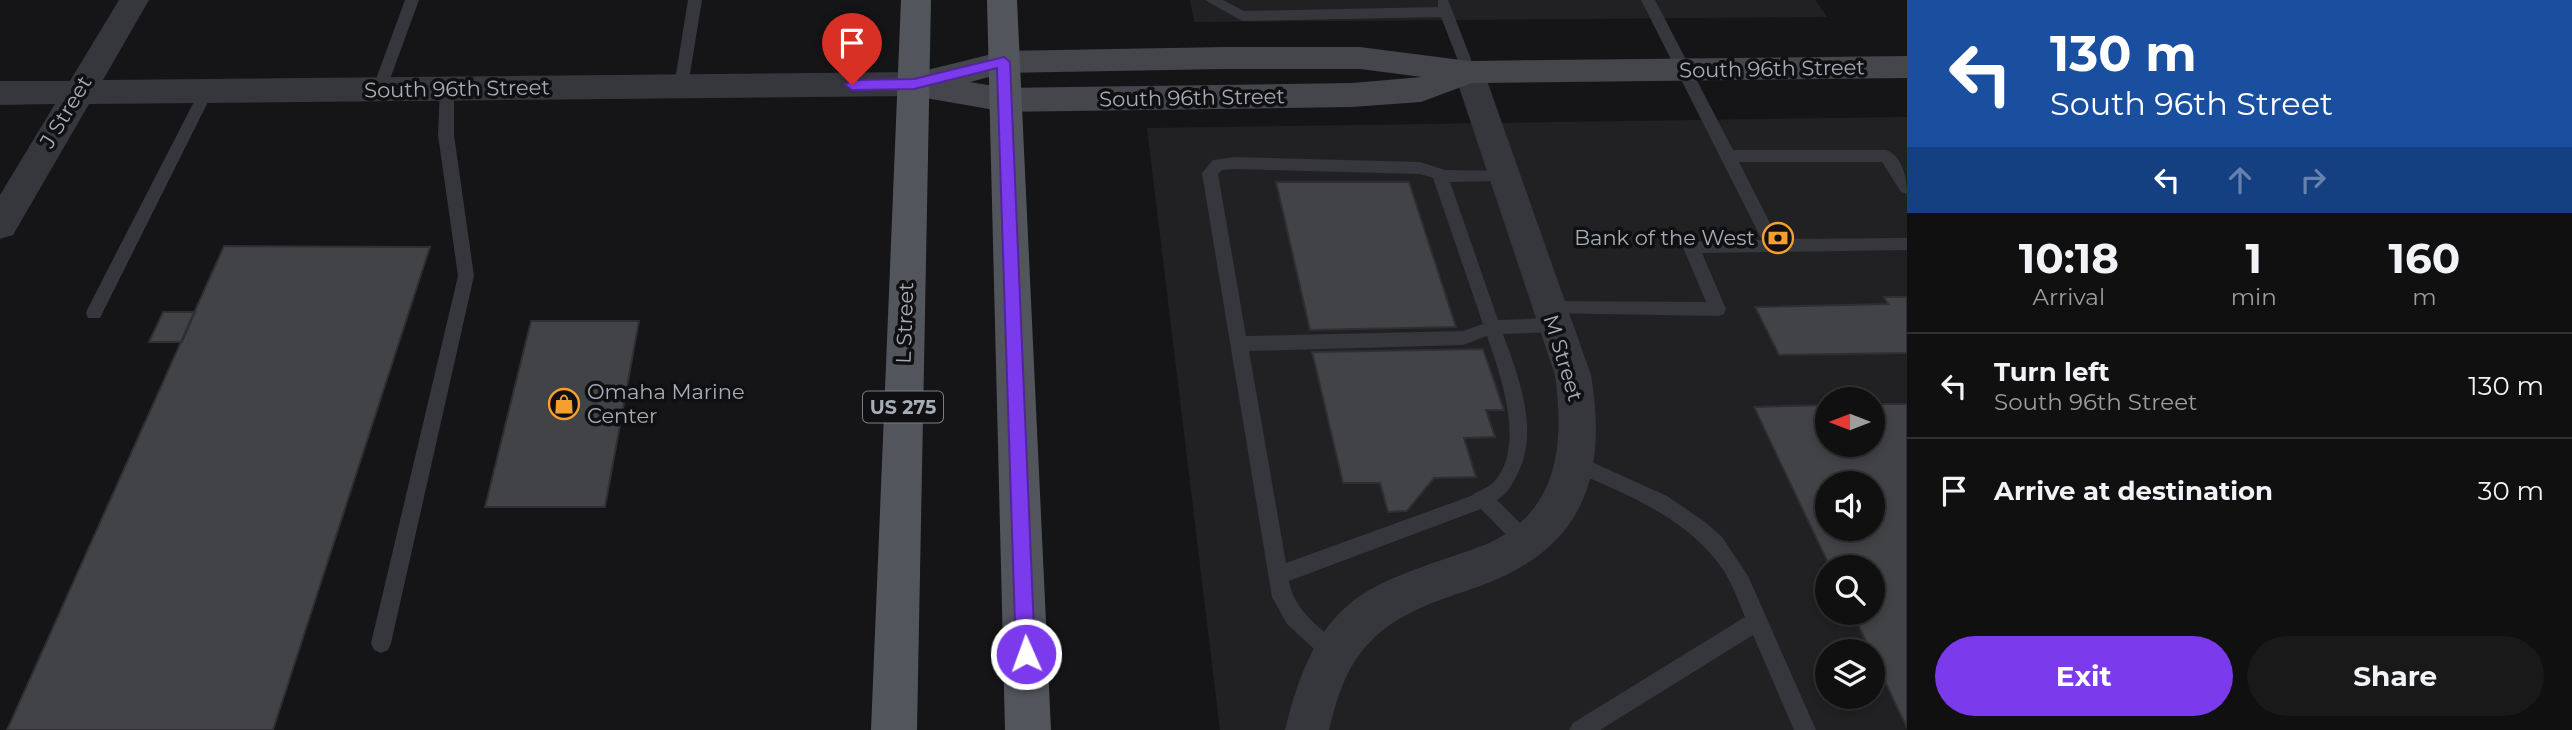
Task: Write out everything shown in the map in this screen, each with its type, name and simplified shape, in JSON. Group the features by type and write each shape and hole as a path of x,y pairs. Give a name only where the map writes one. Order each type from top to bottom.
{"main road":[{"name":"L Street","path":"894,730 916,0"},
{"path":"1002,0 1028,730"},
{"name":"South 96th Street","path":"914,84 1004,62 1327,57 1390,60 1469,72 1907,67"},
{"name":"South 96th Street","path":"914,84 1006,100 1404,93 1437,86 1469,72"}],"street":[{"name":"J Street","path":"0,225 134,0"},
{"name":"M Street","path":"1307,730 1316,691 1334,654 1354,628 1394,598 1513,551 1547,522 1563,498 1576,463 1580,415 1573,375 1469,72"},
{"name":"South 96th Street","path":"0,93 914,84"}],"lane":[{"path":"379,90 412,0"},
{"path":"681,86 695,0"},
{"path":"1212,0 1242,16 1308,7 1444,6 1469,72"},
{"path":"1648,0 1773,246"},
{"path":"381,643 466,276 446,135 447,88"},
{"path":"94,313 207,90"},
{"path":"1728,156 1886,156 1907,188"},
{"path":"1334,654 1294,617 1282,597 1210,173 1219,164 1420,167 1445,176 1505,175"},
{"path":"1279,575 1482,498 1500,488 1516,458 1519,416 1493,327 1439,174"},
{"path":"1239,344 1463,338 1493,327 1552,317 1718,309 1691,247 1907,244"},
{"path":"1576,463 1644,495 1698,525 1730,562 1805,730"},
{"path":"1482,498 1525,541"},
{"path":"1580,730 1757,621"}],"shaded area":[{"path":"1190,0 1815,0 1827,17 1194,22"},
{"path":"1907,117 1907,730 1220,730 1147,128"}],"building":[{"path":"1276,182 1409,182 1456,327 1310,330"},
{"path":"224,246 430,247 273,730 7,730"},
{"path":"1884,297 1907,297 1907,353 1779,355 1755,307 1888,304"},
{"path":"163,312 195,312 182,342 149,342"},
{"path":"531,321 639,321 605,507 485,507"},
{"path":"1483,349 1504,410 1486,410 1495,437 1464,438 1476,477 1434,478 1407,511 1388,512 1380,483 1343,483 1312,352"},
{"path":"1885,404 1907,404 1907,728 1885,682 1885,639 1865,639 1858,625 1885,625 1885,555 1824,555 1818,541 1885,541 1885,471 1815,471 1815,535 1754,407 1815,405 1815,457 1885,457"}],"place":[{"name":"Bank of the West","path":"1778,238"},
{"name":"Omaha Marine Center","path":"564,404"}],"route":[{"path":"852,85 914,84 1004,62 1026,654"}]}
